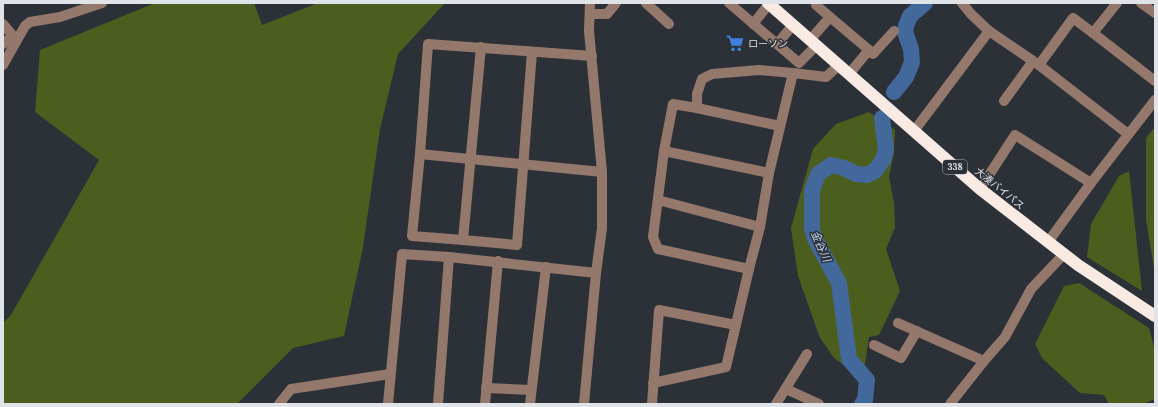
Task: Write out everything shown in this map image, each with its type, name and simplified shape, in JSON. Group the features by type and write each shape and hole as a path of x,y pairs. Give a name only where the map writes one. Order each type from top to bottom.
{"highway":[{"name":"大湊バイパス","path":"769,4 980,189 1078,265 1155,316"}],"street":[{"path":"3,65 25,26 30,22 60,17 102,3"},
{"path":"584,404 596,273 602,228 602,172 589,31 590,3"},
{"path":"590,14 607,14 616,3"},
{"path":"646,3 669,24"},
{"path":"729,3 799,63 814,43 830,17"},
{"path":"818,3 816,5 873,54 894,31"},
{"path":"962,3 971,14 990,31 1036,63 1128,134"},
{"path":"1093,33 1117,3"},
{"path":"753,24 769,4"},
{"path":"1144,4 1155,14"},
{"path":"1004,101 1073,18 1155,81"},
{"path":"3,24 13,36 3,44"},
{"path":"777,44 793,25"},
{"path":"914,131 990,31"},
{"path":"532,52 517,245 412,236 428,44 592,56"},
{"path":"463,240 481,47"},
{"path":"849,74 869,50"},
{"path":"697,108 697,94 702,79 712,74 759,70 826,77 839,65"},
{"path":"653,383 726,367 760,227 769,173 793,73"},
{"path":"1048,242 1155,100"},
{"path":"749,269 658,249 652,237 664,151 673,104 780,126"},
{"path":"980,189 1015,135 1091,183"},
{"path":"664,151 769,173"},
{"path":"420,154 602,172"},
{"path":"658,200 760,227"},
{"path":"388,404 402,254 449,256 596,273"},
{"path":"951,404 984,361 1005,337 1031,289 1064,254"},
{"path":"438,404 449,256"},
{"path":"485,404 498,261"},
{"path":"530,404 546,267"},
{"path":"652,404 659,310 736,325"},
{"path":"898,323 984,361"},
{"path":"874,345 901,358 917,331"},
{"path":"776,404 807,354"},
{"path":"279,404 291,389 390,374"},
{"path":"486,388 531,390"},
{"path":"786,389 819,404"}],"green space":[{"path":"155,3 254,3 262,25 318,3 445,3 398,54 380,129 363,247 344,336 293,348 237,404 3,404 3,323 11,315 99,160 35,112 40,50"},
{"path":"869,112 895,130 894,153 889,176 894,203 895,227 886,249 900,291 879,335 869,337 865,364 851,370 834,358 820,338 798,276 791,228 813,149 836,124"},
{"path":"1155,127 1155,274 1146,220 1146,138"},
{"path":"1129,171 1142,291 1087,257 1091,224 1119,176"},
{"path":"1079,283 1149,328 1155,351 1155,399 1143,404 1109,404 1104,395 1080,393 1042,358 1035,344 1064,286"}],"waterway":[{"name":"金谷川","path":"894,92 906,77 912,62 911,49 905,32 906,26 910,16 925,3"},
{"name":"金谷川","path":"862,404 865,400 867,380 849,359 839,283 815,239 812,229 812,191 818,174 831,165 844,168 856,174 867,175 875,171 883,160 886,150 882,118"}],"place":[{"name":"ローソン","path":"735,43"}]}
